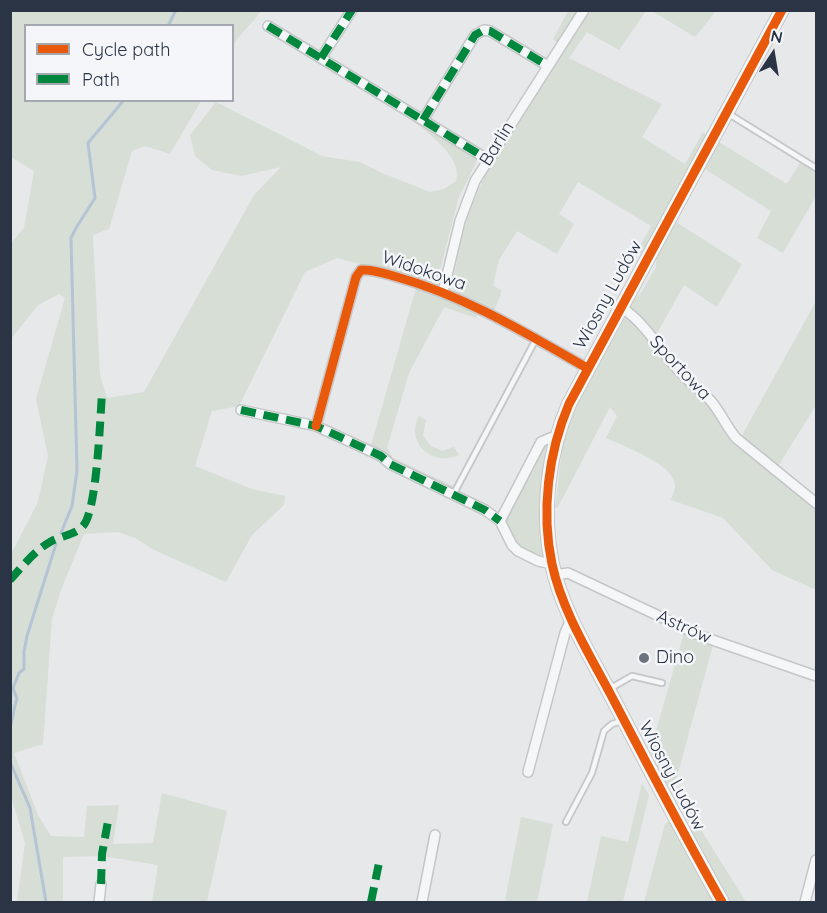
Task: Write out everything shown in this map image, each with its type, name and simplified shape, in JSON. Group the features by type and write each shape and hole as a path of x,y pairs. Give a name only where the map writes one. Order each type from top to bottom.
{"street":[{"path":"321,58 352,10"},
{"name":"Barlin","path":"443,292 466,201 487,159 584,10"},
{"name":"Wiosny Ludów","path":"722,903 572,617 554,570 547,530 549,481 557,437 564,415 587,368 782,10"},
{"path":"268,26 487,159"},
{"path":"423,120 474,35 479,32 490,31 548,66"},
{"name":"Widokowa","path":"316,426 358,273 361,270 367,269 443,292 487,312 587,368"},
{"name":"Sportowa","path":"621,307 662,348 682,374 711,400 726,427 736,438 816,503"},
{"path":"241,410 316,426 381,456 390,464 485,510 500,521 512,545 518,551 554,570"},
{"path":"500,521 541,442 557,437"},
{"name":"Astrów","path":"554,570 567,573 701,636 816,676"},
{"path":"528,772 565,633 572,617"},
{"path":"422,903 435,835"},
{"path":"806,903 816,860"},
{"path":"99,903 101,884"}],"lane":[{"path":"727,113 816,168"},
{"path":"453,495 536,339"},
{"path":"608,689 632,676 662,683"},
{"path":"566,822 591,773 604,731 612,724 625,721"}],"shaded area":[{"path":"11,11 261,11 234,44 234,24 24,24 24,102 200,102 170,154 145,146 132,151 109,229 93,235 100,375 107,398 144,392 254,195 281,167 241,176 212,170 195,156 190,135 216,102 322,156 360,162 430,192 444,189 456,181 457,171 447,151 438,141 399,110 478,159 459,197 437,282 337,258 305,272 239,406 212,411 195,466 252,489 285,496 284,505 252,535 226,582 118,532 84,534 61,590 52,619 43,744 14,753 38,815 51,836 84,837 87,806 119,805 113,844 153,843 162,793 227,811 207,902 152,902 158,865 102,856 63,857 63,902 17,902 25,843 11,796 10,556 38,502 48,456 36,399 65,298 59,294 38,305 11,339 11,243 24,228 34,171 11,157"},
{"path":"568,11 646,11 619,50 587,32 569,58 662,104 642,137 685,164 703,132 708,135 647,248 633,259 651,226 578,182 559,214 574,224 557,254 517,231 499,260 493,285 502,291 494,311 454,291 453,279 464,231 473,203 492,163 564,48 553,39"},
{"path":"652,11 716,11 695,37"},
{"path":"719,142 787,184 801,161 816,171 816,196 783,253 757,238 771,211 705,169"},
{"path":"676,222 742,264 717,307 684,285 655,337 628,309 641,293 656,267 656,259"},
{"path":"416,288 427,290 477,313 476,318 444,307 409,373 387,448 393,458 453,486 451,491 394,462 381,450 371,445"},
{"path":"816,301 816,405 777,468 740,439"},
{"path":"626,316 708,403 724,431 734,442 816,506 816,590 772,570 723,518 671,500 675,486 667,470 647,457 606,438 617,416 610,407 558,507 555,508 563,442 578,403"},
{"path":"419,416 426,420 423,435 430,445 442,451 454,447 459,455 439,458 424,450 418,443 416,435"},
{"path":"543,445 550,448 546,557 538,559 514,543 503,521"},
{"path":"684,633 713,645 672,795 650,752"},
{"path":"642,783 649,795 623,902 587,902 601,836 628,842"},
{"path":"521,817 553,824 537,902 505,900"},
{"path":"670,821 676,827 716,902 644,902 665,824"},
{"path":"698,825 746,902 731,902 690,831"}],"waterway":[{"path":"169,24 176,10"},
{"path":"61,533 72,506 77,471 71,238 95,198 88,143 122,102"},
{"path":"10,727 17,699 13,688 19,673 24,669 27,636 56,544"},
{"path":"10,762 30,808 46,902"}],"marked path":[{"path":"321,58 352,10"},
{"path":"268,26 487,159"},
{"path":"423,120 475,35 484,30 490,31 548,66"},
{"path":"10,580 39,550 54,540 80,529 88,517 95,484 102,394"},
{"path":"241,410 316,426 381,456 390,464 485,510 500,521"},
{"path":"101,884 102,854 109,816"},
{"path":"371,902 380,858"}],"cycle path":[{"path":"722,902 586,649 562,599 549,544 548,483 556,442 569,404 782,10"},
{"path":"316,426 356,277 361,270 384,273 447,294 495,316 587,368"}],"place":[{"name":"Dino","path":"644,658"}]}
